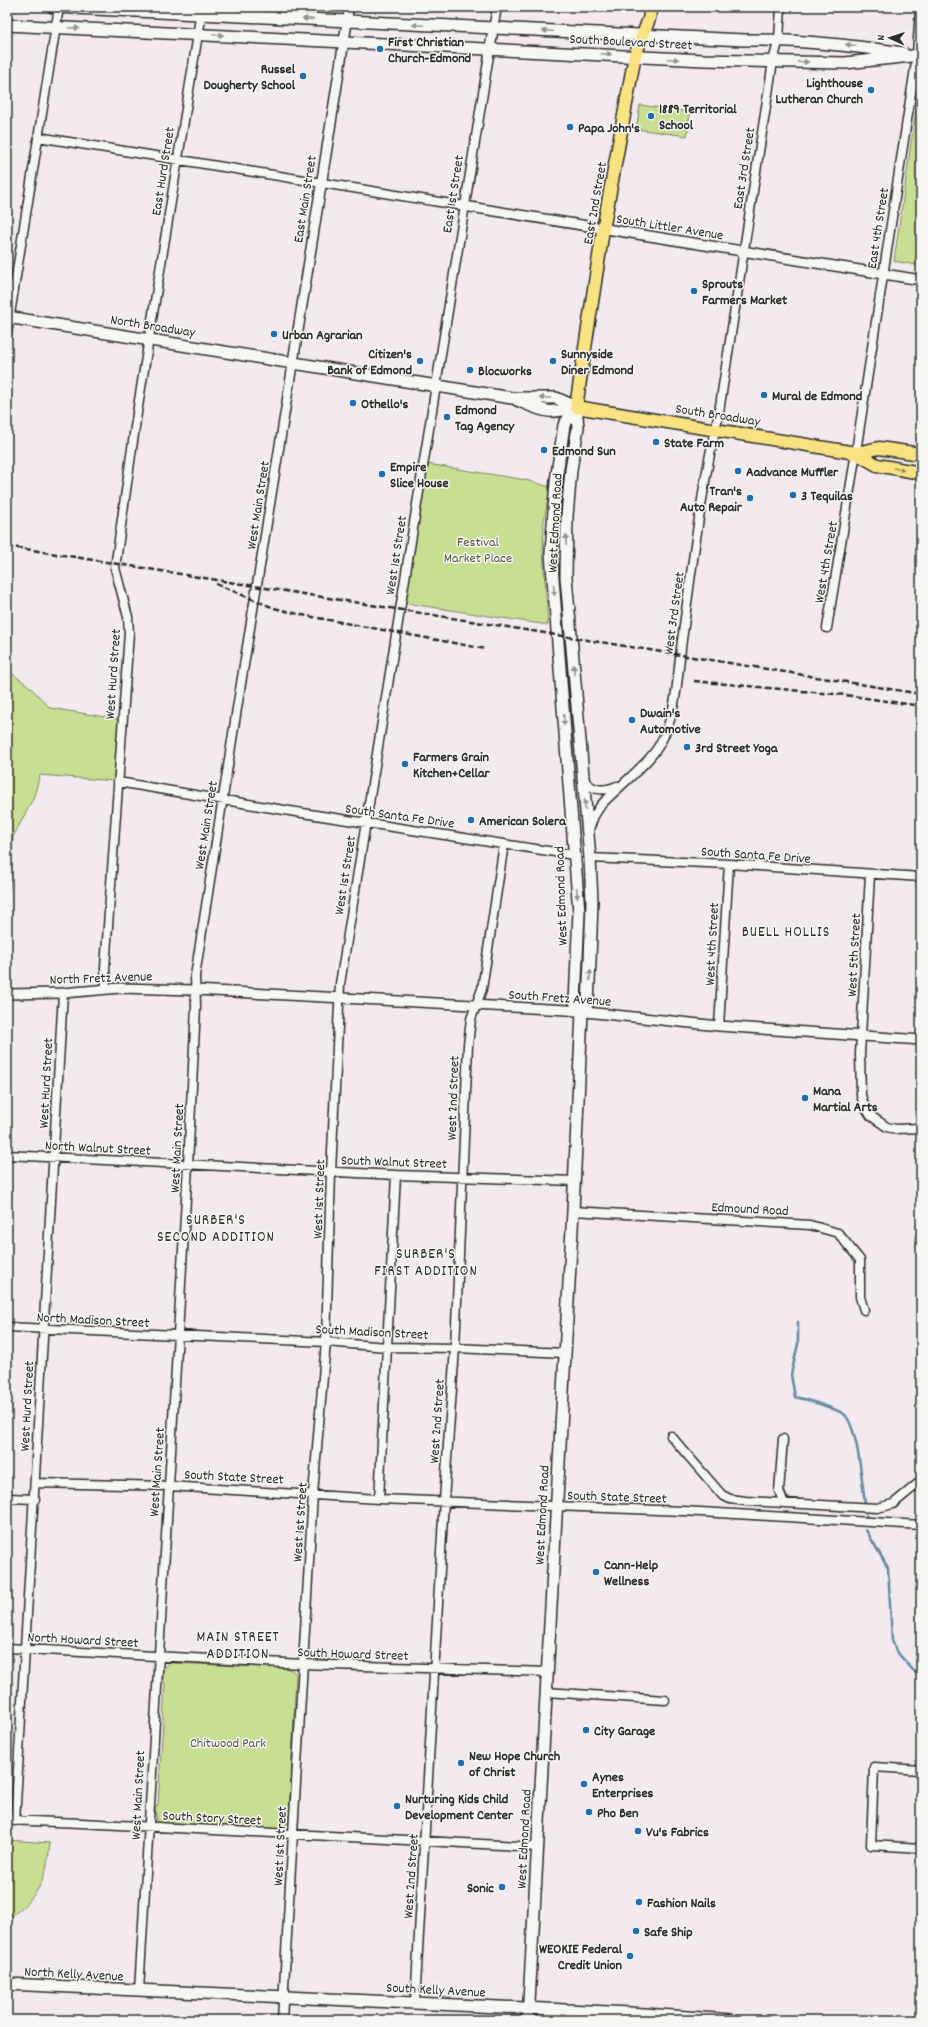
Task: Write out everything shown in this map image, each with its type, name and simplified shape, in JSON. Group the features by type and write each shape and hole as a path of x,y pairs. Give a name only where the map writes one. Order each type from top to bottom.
{"main road":[{"name":"South Boulevard Street","path":"53,7 201,10 347,22 744,40 779,39 848,44 919,55"},
{"name":"East 2nd Street","path":"576,407 603,230 635,55 649,19 651,7"},
{"name":"South Boulevard Street","path":"7,25 635,55 650,58 845,63 919,55"},
{"name":"North Broadway","path":"8,317 293,362"},
{"name":"South Broadway","path":"293,362 512,398 556,398 576,407 856,453 879,448 921,454"},
{"name":"West Edmond Road","path":"528,2020 556,1506 566,1353 582,1012 588,1003 592,901 590,858 566,577 567,516 571,470 578,427 576,407"},
{"name":"West Edmond Road","path":"576,407 564,425 556,481 551,553 579,912 575,1002 582,1012"},
{"name":"South Broadway","path":"856,453 877,466 921,473"},
{"name":"North Kelly Avenue","path":"7,1984 139,1991"},
{"name":"South Kelly Avenue","path":"139,1991 528,2008 731,2020"}],"street":[{"path":"7,332 8,317 59,7"},
{"path":"347,22 349,7"},
{"name":"East 1st Street","path":"435,386 496,7"},
{"name":"East 3rd Street","path":"715,429 773,62 779,39 781,7"},
{"name":"East 4th Street","path":"856,453 883,273 919,55 920,7"},
{"name":"East Hurd Street","path":"150,339 201,10"},
{"name":"East Main Street","path":"293,362 347,22"},
{"name":"South Littler Avenue","path":"38,137 603,230 921,280"},
{"name":"West Hurd Street","path":"106,989 105,968 129,633 128,617 115,568 123,504 150,339"},
{"name":"West Main Street","path":"139,1991 188,1165 196,1007 195,976 293,362"},
{"name":"West 1st Street","path":"282,2020 302,1664 326,1342 331,1172 340,984 435,386"},
{"name":"West 3rd Street","path":"588,840 590,827 594,816 601,805 658,748 674,711 680,654 701,504 715,429"},
{"name":"West 4th Street","path":"827,628 856,453"},
{"path":"583,779 595,790 612,788 622,784"},
{"name":"South Santa Fe Drive","path":"118,782 365,823 574,854"},
{"name":"West 2nd Street","path":"415,2003 426,1840 444,1500 455,1348 468,1045 471,1019 482,989 504,844"},
{"name":"South Santa Fe Drive","path":"590,858 729,864 870,875 921,877"},
{"name":"West 4th Street","path":"719,1026 729,864"},
{"name":"West 5th Street","path":"870,875 862,1036 861,1095 864,1105 871,1116 887,1127 896,1129 921,1128"},
{"name":"North Fretz Avenue","path":"7,994 63,993 130,988 195,990"},
{"name":"South Fretz Avenue","path":"195,990 582,1012 719,1026 921,1040"},
{"name":"West Hurd Street","path":"11,1820 26,1649 63,993"},
{"name":"North Walnut Street","path":"7,1155 188,1165"},
{"name":"South Walnut Street","path":"188,1165 396,1176 462,1176 574,1181"},
{"path":"378,1498 396,1176"},
{"name":"Edmound Road","path":"573,1211 810,1225 826,1228 838,1233 860,1260 860,1297 864,1310"},
{"name":"North Madison Street","path":"7,1327 178,1336"},
{"name":"South Madison Street","path":"178,1336 326,1342 387,1347 455,1348 566,1353"},
{"path":"671,1436 722,1494 730,1499 878,1508 893,1504 921,1481"},
{"path":"783,1439 779,1491 784,1503"},
{"name":"South State Street","path":"36,1483 168,1486 921,1525"},
{"path":"7,1498 35,1499"},
{"path":"837,1506 838,1520"},
{"name":"North Howard Street","path":"7,1648 158,1656"},
{"name":"South Howard Street","path":"158,1656 302,1664 547,1672"},
{"path":"546,1692 665,1700"},
{"path":"921,1770 874,1767 871,1845 921,1848"},
{"name":"South Story Street","path":"11,1820 292,1835 426,1840 538,1847"}],"green space":[{"path":"921,75 921,266 894,261"},
{"path":"640,105 690,112 687,136 636,129"},
{"name":"Festival Market Place","path":"427,464 526,480 550,487 544,521 543,552 548,625 405,603"},
{"path":"7,670 29,686 50,708 118,719 115,781 40,775 33,799 13,837 7,935"},
{"name":"Chitwood Park","path":"171,1663 287,1668 296,1673 289,1818 286,1826 279,1829 161,1823 157,1820 155,1808 158,1805 165,1685 163,1668"},
{"path":"7,1840 50,1843 46,1868 39,1887 27,1903 7,1920"}],"waterway":[{"path":"798,1322 798,1344 791,1375 795,1397 829,1407 845,1415 853,1432 856,1444 865,1503"},
{"path":"866,1530 888,1568 892,1640 896,1651 921,1679"}],"railway":[{"path":"7,546 921,694"},
{"path":"216,584 274,608 302,615 486,649"},
{"path":"694,681 845,695 921,706"}],"place":[{"name":"First Christian Church-Edmond","path":"380,49"},
{"name":"Russel Dougherty School","path":"303,76"},
{"name":"Lighthouse Lutheran Church","path":"871,90"},
{"name":"1889 Territorial School","path":"651,116"},
{"name":"Papa John's","path":"570,127"},
{"name":"Sprouts Farmers Market","path":"694,291"},
{"name":"Urban Agrarian","path":"274,334"},
{"name":"Citizen's Bank of Edmond","path":"420,361"},
{"name":"Sunnyside Diner Edmond","path":"553,361"},
{"name":"Blocworks","path":"470,370"},
{"name":"Mural de Edmond","path":"764,395"},
{"name":"Othello's","path":"353,403"},
{"name":"Edmond Tag Agency","path":"447,417"},
{"name":"State Farm","path":"656,442"},
{"name":"Edmond Sun","path":"544,450"},
{"name":"Aadvance Muffler","path":"738,471"},
{"name":"Empire Slice House","path":"382,474"},
{"name":"3 Tequilas","path":"793,495"},
{"name":"Tran's Auto Repair","path":"750,498"},
{"name":"Dwain's Automotive","path":"632,720"},
{"name":"3rd Street Yoga","path":"687,747"},
{"name":"Farmers Grain Kitchen+Cellar","path":"405,764"},
{"name":"American Solera","path":"471,820"},
{"name":"Mana Martial Arts","path":"805,1098"},
{"name":"Cann-Help Wellness","path":"596,1572"},
{"name":"City Garage","path":"586,1730"},
{"name":"New Hope Church of Christ","path":"461,1763"},
{"name":"Aynes Enterprises","path":"584,1784"},
{"name":"Nurturing Kids Child Development Center","path":"397,1806"},
{"name":"Pho Ben","path":"589,1812"},
{"name":"Vu's Fabrics","path":"638,1831"},
{"name":"Sonic","path":"502,1887"},
{"name":"Fashion Nails","path":"639,1902"},
{"name":"Safe Ship","path":"636,1931"},
{"name":"WEOKIE Federal Credit Union","path":"630,1956"}],"district":[{"name":"BUELL HOLLIS","path":"786,931"},
{"name":"SURBER'S SECOND ADDITION","path":"216,1228"},
{"name":"SURBER'S FIRST ADDITION","path":"426,1262"},
{"name":"MAIN STREET ADDITION","path":"238,1644"}]}
